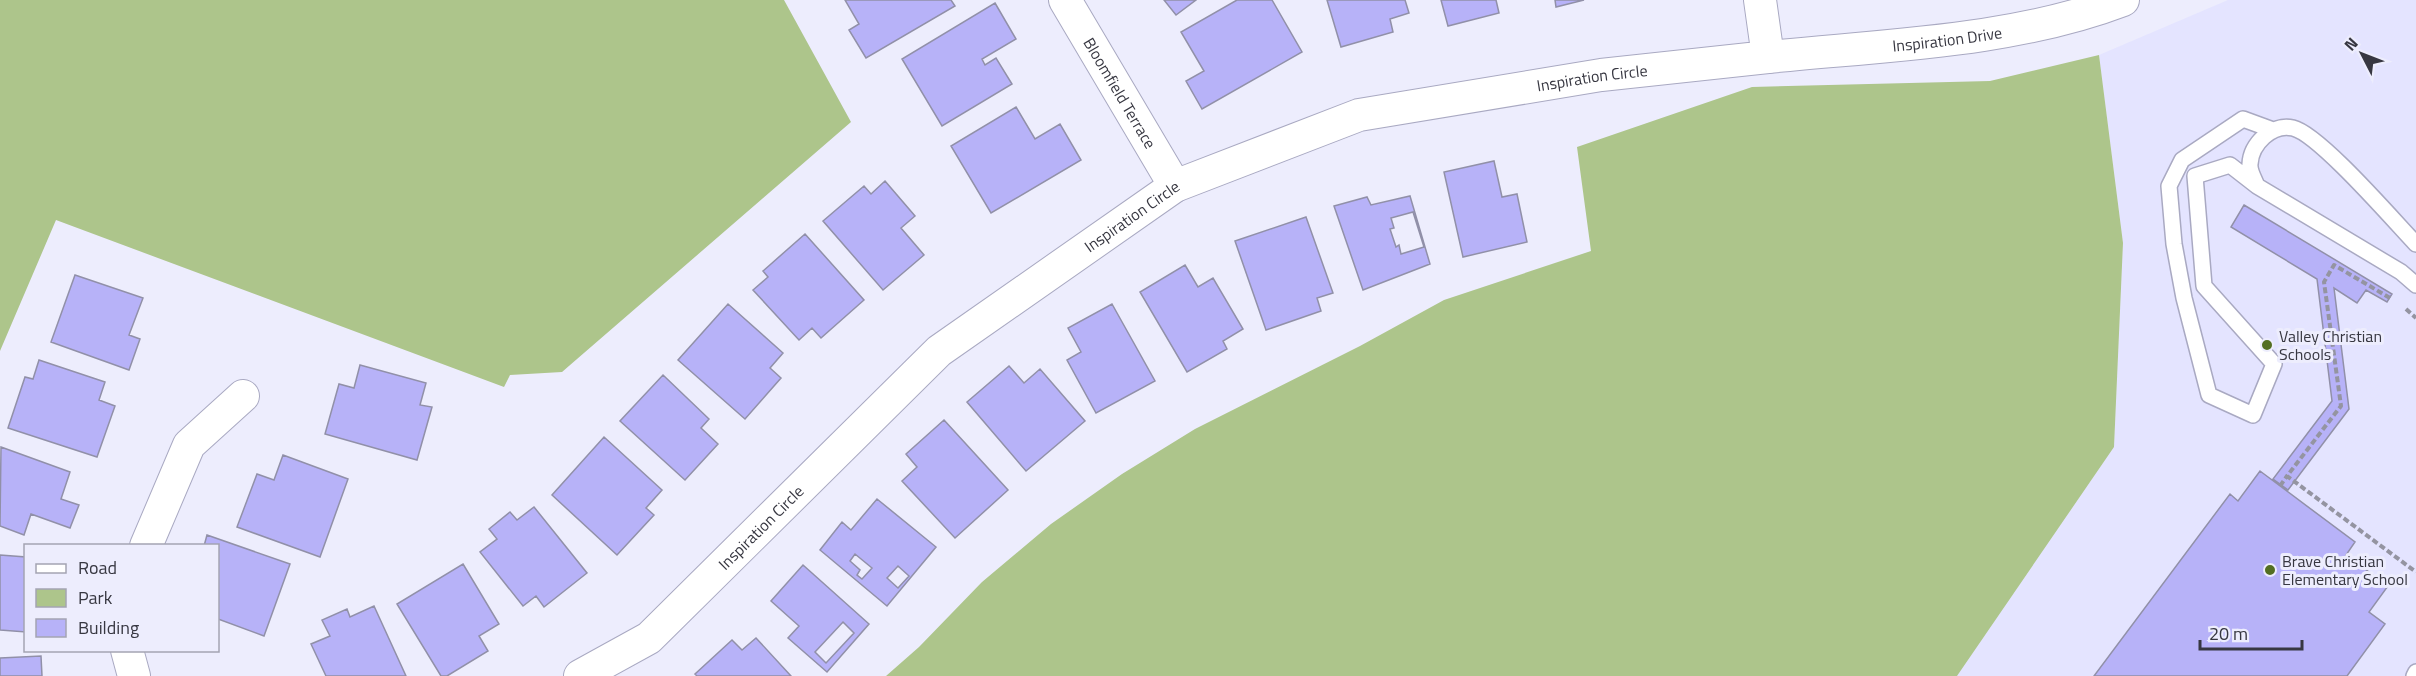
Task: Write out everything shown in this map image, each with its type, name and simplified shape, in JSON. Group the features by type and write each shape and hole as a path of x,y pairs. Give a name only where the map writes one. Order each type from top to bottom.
{"street":[{"name":"Bloomfield Terrace","path":"1065,0 1175,186"},
{"path":"1760,0 1768,57"},
{"name":"Inspiration Drive","path":"1768,57 2004,32 2068,18 2123,0"},
{"name":"Inspiration Circle","path":"580,676 649,638 939,351 1175,186 1359,115 1600,75 1768,57"},
{"path":"147,544 189,445 243,396"},
{"path":"127,652 134,676"}],"lane":[{"path":"2416,244 2318,141 2293,128 2273,130 2243,119 2182,160 2169,186 2174,244 2184,298 2209,395 2253,415 2274,364 2204,286 2195,176 2230,165 2257,186 2401,272 2416,285"},
{"path":"2257,186 2249,166 2256,144 2273,130"}],"path":[{"path":"2280,486 2341,406 2324,282 2329,273 2334,265 2391,299"},
{"path":"2401,305 2416,318"},
{"path":"2287,476 2416,572"}],"shaded area":[{"name":"Valley Christian Schools","path":"2228,0 2416,0 2416,676 1957,676 2114,447 2123,243 2099,55"}],"green space":[{"path":"0,0 784,0 851,122 562,372 510,375 504,387 56,220 0,351"},
{"path":"2099,55 2123,243 2114,447 1957,676 886,676 919,647 982,582 1051,524 1122,474 1195,429 1360,346 1444,300 1591,251 1577,147 1752,87 1990,81"}],"building":[{"path":"845,0 951,0 955,6 866,58 849,30 859,24"},
{"path":"1164,0 1196,0 1176,15"},
{"path":"1237,0 1272,0 1302,52 1202,109 1186,81 1204,71 1181,32"},
{"path":"1327,0 1405,0 1409,13 1390,19 1393,32 1341,47"},
{"path":"1441,0 1496,0 1499,13 1448,26"},
{"path":"1555,0 1584,0 1556,7"},
{"path":"995,3 1016,39 982,59 985,65 996,58 1012,84 942,126 902,59"},
{"path":"1016,107 1035,139 1060,124 1081,160 991,213 951,146"},
{"path":"1494,161 1502,197 1517,194 1527,242 1463,257 1444,172"},
{"path":"885,181 915,216 901,228 924,255 883,290 823,221 864,186 871,194"},
{"path":"1410,196 1430,264 1363,290 1334,206 1367,197 1371,205","holes":["1413,212 1424,247 1401,254 1390,229 1394,228 1391,218"]},
{"path":"2244,205 2392,294 2387,302 2366,290 2357,303 2334,288 2349,409 2288,490 2273,479 2332,401 2317,279 2231,227"},
{"path":"1306,217 1333,293 1317,298 1321,311 1266,330 1235,241"},
{"path":"805,234 864,300 821,338 812,328 799,340 753,290 768,277 763,271"},
{"path":"1185,265 1198,287 1213,278 1243,329 1223,341 1227,349 1187,372 1140,292"},
{"path":"75,275 143,298 129,335 140,339 129,370 51,342"},
{"path":"728,304 783,353 770,368 781,378 745,419 678,360"},
{"path":"1112,304 1155,381 1096,413 1067,360 1081,352 1068,328"},
{"path":"39,360 105,382 99,400 115,406 97,457 8,428 25,377 33,379"},
{"path":"360,365 426,383 420,405 432,407 417,460 325,434 339,384 354,388"},
{"path":"1009,366 1024,383 1040,369 1085,421 1026,471 967,402"},
{"path":"663,375 709,419 701,428 718,444 685,480 620,421"},
{"path":"944,420 1008,490 955,538 902,481 917,467 906,454"},
{"path":"604,437 662,490 646,508 654,515 617,555 552,495"},
{"path":"1,447 70,472 61,499 79,505 70,528 31,514 24,535 0,526"},
{"path":"283,455 348,479 320,557 237,527 257,474 274,480"},
{"name":"Brave Christian Elementary School","path":"2260,471 2355,542 2346,555 2388,586 2369,612 2385,624 2347,676 2094,676 2230,494 2238,501"},
{"path":"877,499 936,547 887,606 820,550 842,522 851,530","holes":["855,554 872,568 862,579 857,575 860,570 850,561","898,566 909,576 898,588 887,578"]},
{"path":"534,507 587,573 544,607 536,596 523,606 480,552 497,539 489,529 510,512 517,520"},
{"path":"207,535 290,564 264,636 219,619 219,544 205,544"},
{"path":"0,555 24,557 24,632 0,630"},
{"path":"463,564 499,624 479,636 488,651 447,676 441,676 397,604"},
{"path":"803,565 869,624 827,672 788,638 799,626 771,601","holes":["843,622 854,633 826,663 815,652"]},
{"path":"374,606 406,676 326,676 311,644 330,636 322,620 347,609 350,617"},
{"path":"756,638 791,676 697,676 695,674 732,640 742,650"},
{"path":"41,656 42,676 0,676 0,658"}],"place":[{"name":"Valley Christian Schools","path":"2267,345"},
{"name":"Brave Christian Elementary School","path":"2270,570"}]}
